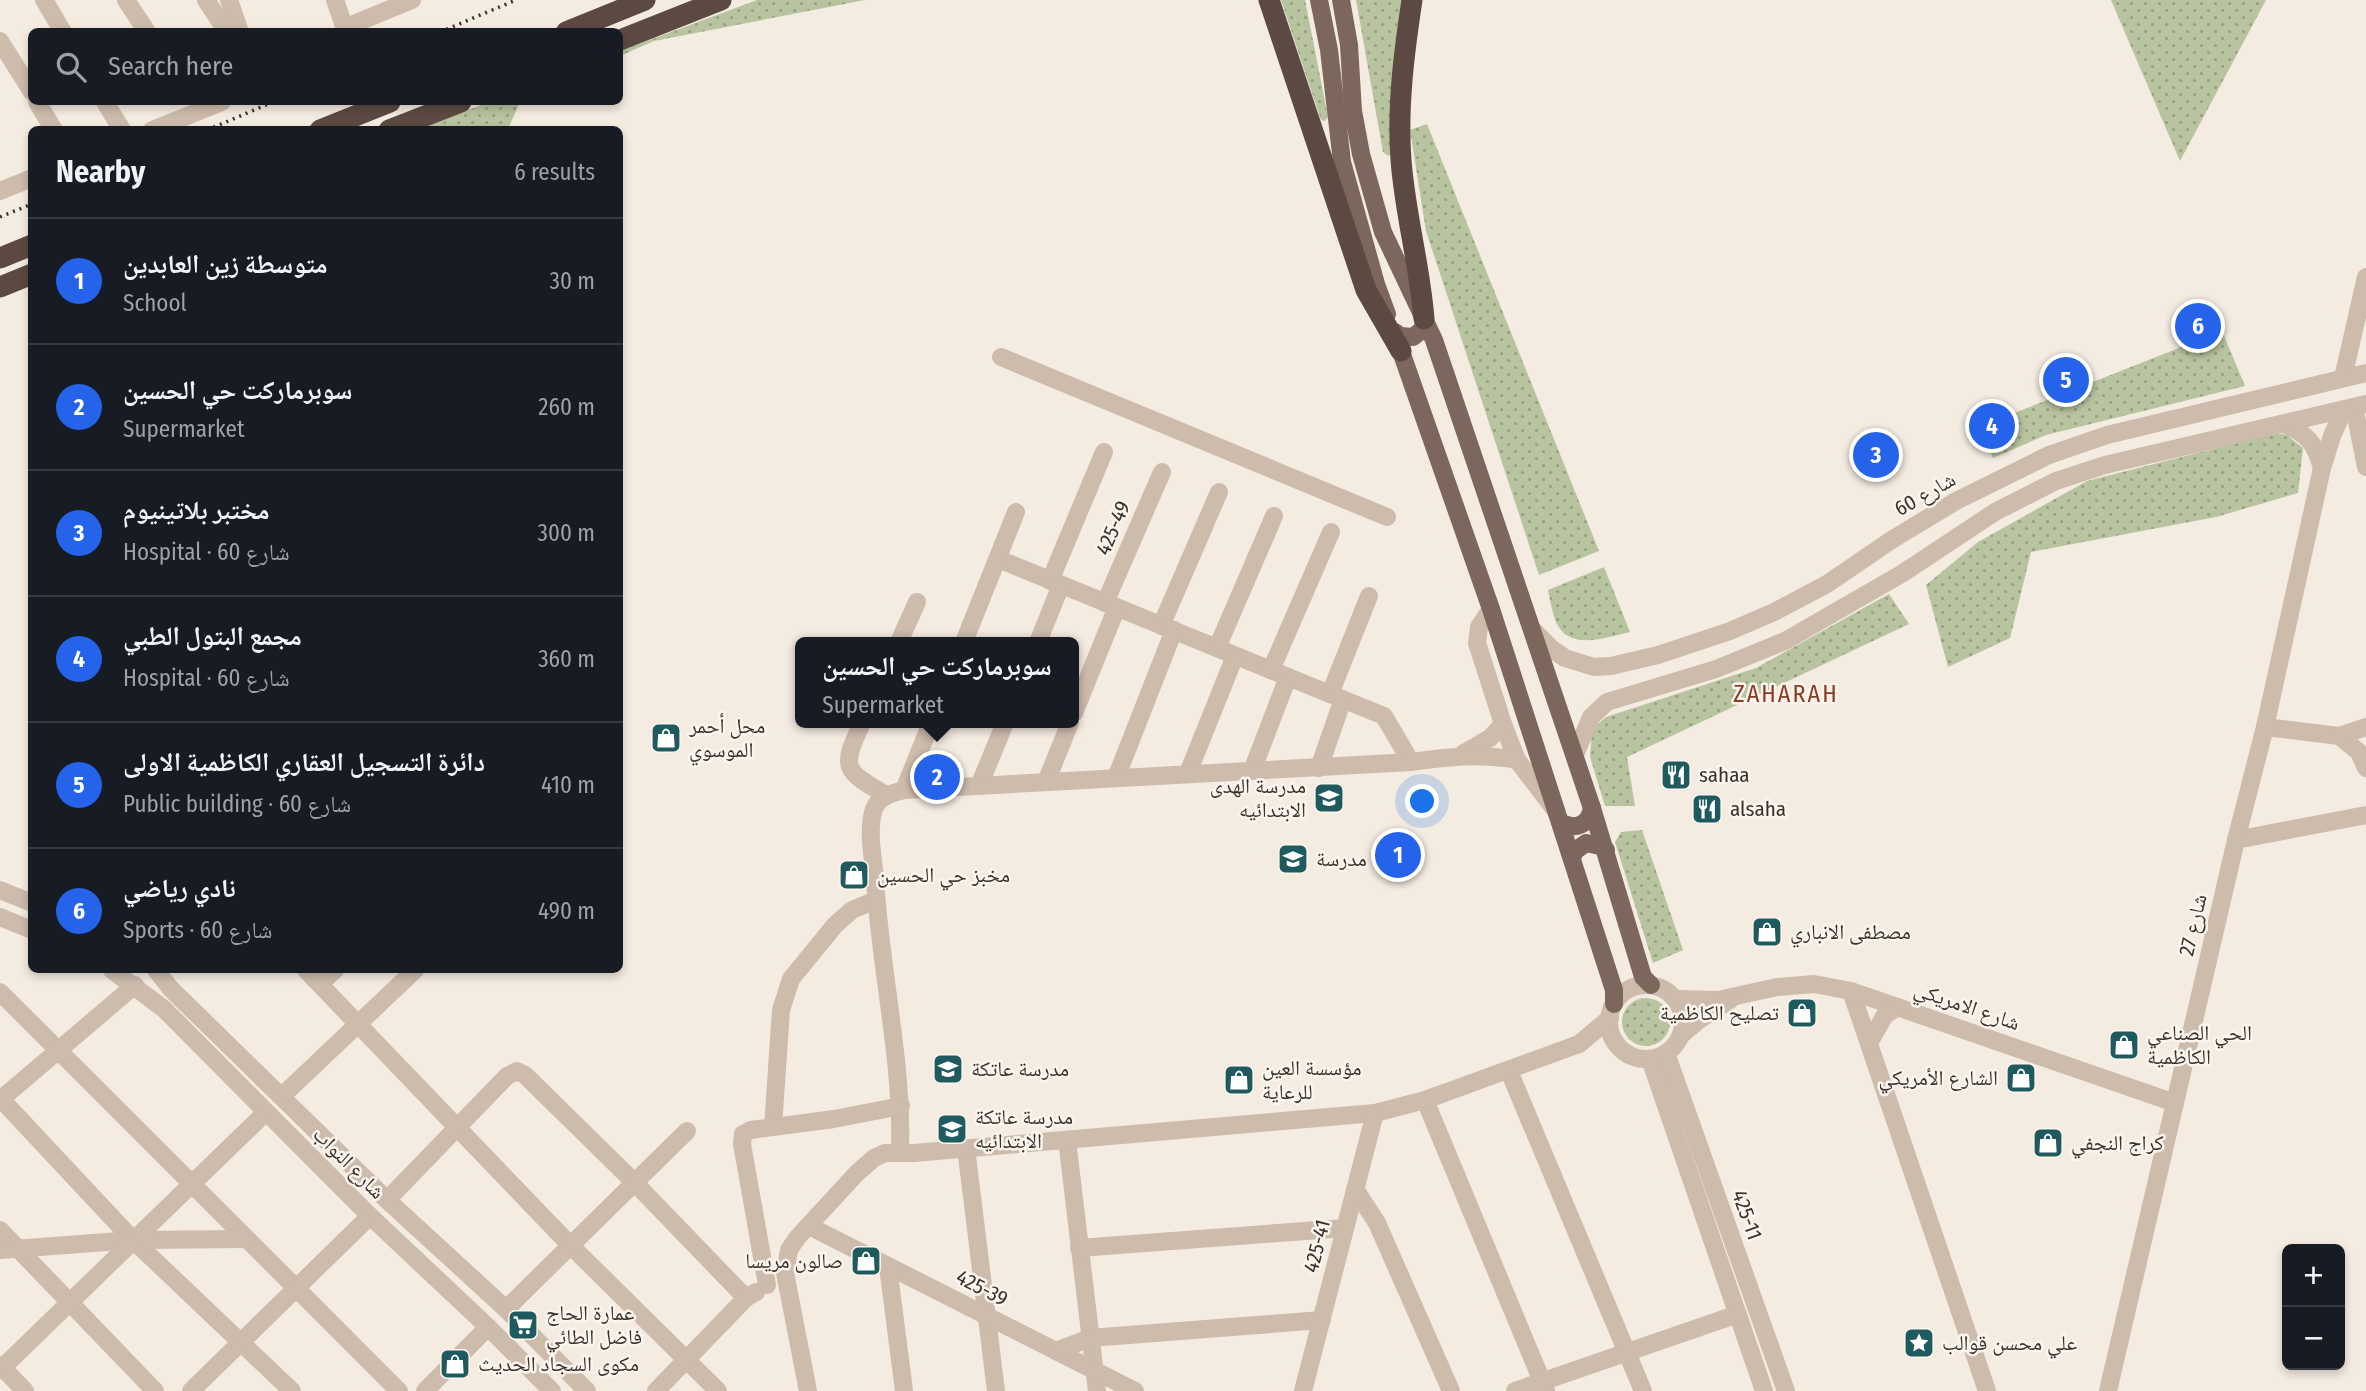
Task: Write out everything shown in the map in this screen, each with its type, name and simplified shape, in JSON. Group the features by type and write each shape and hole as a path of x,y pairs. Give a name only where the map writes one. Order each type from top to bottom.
{"highway":[{"path":"576,28 645,0"},
{"path":"623,39 721,0"},
{"path":"1269,0 1366,290 1398,342"},
{"path":"1412,0 1405,44 1400,131 1405,194 1425,321"},
{"path":"329,126 375,105"},
{"path":"399,126 453,105"},
{"path":"0,258 28,247"},
{"path":"0,287 28,276"}],"main road":[{"path":"1319,0 1329,50 1342,162 1376,284 1491,608 1614,990 1612,1011"},
{"path":"1341,0 1349,45 1353,111 1361,154 1383,232 1434,340 1575,755 1643,977 1651,985"},
{"path":"1398,342 1400,336 1413,337 1423,329 1425,321"},
{"path":"1483,584 1495,589 1502,587 1513,571"},
{"path":"1491,608 1503,596 1522,598"},
{"path":"1558,817 1566,826 1581,826 1587,822 1592,808"},
{"path":"1572,858 1586,843 1606,850"}],"street":[{"path":"44,0 61,28"},
{"path":"126,0 144,28"},
{"path":"206,0 224,28"},
{"path":"229,0 239,28"},
{"path":"335,0 344,28"},
{"path":"349,28 412,0"},
{"path":"0,41 28,86"},
{"path":"39,105 52,126"},
{"path":"107,105 120,126"},
{"path":"159,126 196,106"},
{"path":"0,191 28,180"},
{"path":"2343,379 2366,277"},
{"path":"1001,357 1387,517"},
{"name":"شارع 60","path":"1532,629 1552,649 1565,657 1594,667 1611,666 1658,655 1763,617 1827,584 1921,522 2001,477 2049,455 2107,435 2366,373"},
{"path":"1575,755 1591,717 1607,702 1744,659 1785,640 1888,582 1995,513 2056,481 2105,465 2355,407 2366,467"},
{"name":"شارع 27","path":"2108,1391 2134,1289 2322,468 2332,436 2355,407"},
{"path":"2283,424 2299,430 2311,441 2322,468"},
{"path":"1040,637 1056,583 1104,452"},
{"name":"425-49","path":"1079,696 1162,472"},
{"path":"1116,778 1219,492"},
{"path":"966,637 1016,512"},
{"path":"1217,648 1274,516"},
{"path":"1921,522 1914,531 1912,545 1918,552 1931,555"},
{"path":"1252,771 1279,673 1331,533"},
{"path":"1872,553 1884,555 1891,561 1893,567 1888,582"},
{"path":"998,559 1384,716 1411,762"},
{"path":"1319,768 1337,697 1369,596"},
{"path":"901,637 917,602"},
{"path":"1491,608 1479,627 1477,643 1517,760 1558,817"},
{"path":"1188,773 1235,656"},
{"path":"1457,755 1482,744 1503,724"},
{"path":"2264,727 2339,736 2366,727"},
{"path":"860,728 848,755 848,764 863,782 886,795"},
{"path":"904,790 929,728"},
{"path":"979,786 1003,728"},
{"path":"1046,782 1068,728"},
{"path":"2339,736 2359,752 2366,768"},
{"path":"900,1151 901,1106 876,900 871,822 875,806 886,795 904,790 1411,762 1457,755 1487,755 1517,760"},
{"path":"2236,840 2366,815"},
{"path":"0,890 28,901"},
{"path":"773,1127 781,1010 790,979 835,925 852,910 876,900"},
{"path":"0,917 28,928"},
{"name":"شارع النواب","path":"117,973 164,1009 370,1216 552,1391"},
{"name":"شارع النواب","path":"158,973 171,989 387,1199 506,1309 587,1391"},
{"path":"309,973 571,1246 718,1391"},
{"path":"320,984 332,973"},
{"path":"282,1096 412,973"},
{"name":"شارع الامريكي","path":"1675,999 1697,1001 1777,986 1814,984 1851,991 2175,1103"},
{"path":"135,985 0,1099 133,1240 292,1391"},
{"path":"808,1391 785,1273 789,1250 857,1173 874,1158 885,1153 914,1153 1375,1113 1424,1100 1579,1044 1630,989 1651,985 1668,992 1681,1010 1681,1035 1675,1046 1658,1056 1631,1056 1579,1044"},
{"path":"1851,991 1987,1391"},
{"path":"0,992 398,1391"},
{"name":"شارع الامريكي","path":"1681,1035 1739,995"},
{"path":"1869,1043 1885,1015 1898,1007"},
{"path":"1612,1011 1610,1030 1614,1041 1631,1056"},
{"name":"425-11","path":"1658,1056 1764,1391"},
{"name":"425-11","path":"1658,1056 1786,1391"},
{"path":"1509,1071 1643,1391"},
{"path":"387,1199 507,1076 517,1072 525,1075 635,1182 746,1298"},
{"path":"1424,1100 1544,1386"},
{"path":"767,1285 742,1144 743,1134 751,1130 834,1119 901,1106"},
{"path":"25,1391 1,1367 266,1111"},
{"name":"425-41","path":"1303,1391 1375,1113"},
{"path":"506,1309 687,1131"},
{"path":"1067,1140 1097,1391"},
{"path":"966,1148 996,1391"},
{"path":"1355,1189 1377,1223 1451,1391"},
{"path":"191,1391 370,1216"},
{"name":"425-39","path":"809,1226 1135,1391"},
{"path":"1079,1248 1345,1228"},
{"path":"0,1230 155,1391"},
{"path":"0,1250 133,1240 247,1239"},
{"path":"888,1266 904,1391"},
{"path":"656,1391 746,1298 785,1273"},
{"path":"1514,1391 1544,1386 1626,1352 1738,1314"},
{"path":"1056,1351 1090,1338 1322,1320"},
{"path":"425,1391 488,1327"}],"green space":[{"path":"757,0 865,0 654,41 623,55 623,50"},
{"path":"1281,0 1305,0 1328,117 1325,121 1321,120"},
{"path":"1356,0 1403,0 1392,154 1388,156 1383,152"},
{"path":"2111,0 2266,0 2180,161"},
{"path":"481,105 519,105 509,126 427,126"},
{"path":"1427,124 1599,551 1539,575 1426,231 1410,130"},
{"path":"2222,331 2245,386 2046,435 1993,458 1979,427"},
{"path":"2276,433 2287,435 2303,448 2298,493 2216,517 2031,552 2010,638 1948,667 1926,585 1978,542 2087,481"},
{"path":"1604,567 1630,632 1589,640 1570,637 1556,622 1548,590"},
{"path":"1889,594 1909,624 1627,757 1635,806 1605,806 1590,757 1592,729 1606,717 1756,668"},
{"path":"1642,830 1683,950 1653,963 1615,842 1621,832"},
{"path":"1646,998 1663,1005 1670,1022 1663,1039 1646,1046 1629,1039 1622,1022 1629,1005"}],"railway":[{"path":"450,28 516,0"},
{"path":"216,126 266,105"},
{"path":"0,217 28,206"}],"place":[{"name":"نادي رياضي","path":"2198,326"},
{"name":"دائرة التسجيل العقاري الكاظمية الاولى","path":"2066,380"},
{"name":"مجمع البتول الطبي","path":"1992,426"},
{"name":"مختبر بلاتينيوم","path":"1876,455"},
{"name":"محل أحمر الموسوي","path":"666,738"},
{"name":"sahaa","path":"1676,775"},
{"name":"سوبرماركت حي الحسين","path":"937,777"},
{"name":"مدرسة الهدى الابتدائيه","path":"1329,798"},
{"name":"alsaha","path":"1707,809"},
{"name":"متوسطة زين العابدين","path":"1398,855"},
{"name":"مدرسة","path":"1293,859"},
{"name":"مخبز حي الحسين","path":"854,875"},
{"name":"مصطفى الانباري","path":"1767,932"},
{"name":"تصليح الكاظمية","path":"1802,1013"},
{"name":"الحي الصناعي الكاظمية","path":"2124,1045"},
{"name":"مدرسة عاتكة","path":"948,1069"},
{"name":"الشارع الأمريكي","path":"2021,1078"},
{"name":"مؤسسة العين للرعاية","path":"1239,1080"},
{"name":"مدرسة عاتكة الابتدائيه","path":"952,1129"},
{"name":"كراج النجفي","path":"2048,1143"},
{"name":"صالون مريسا","path":"866,1261"},
{"name":"عمارة الحاج فاضل الطائي","path":"523,1325"},
{"name":"علي محسن قوالب","path":"1919,1343"},
{"name":"مكوى السجاد الحديث","path":"455,1364"}],"district":[{"name":"ZAHARAH","path":"1786,694"}]}
